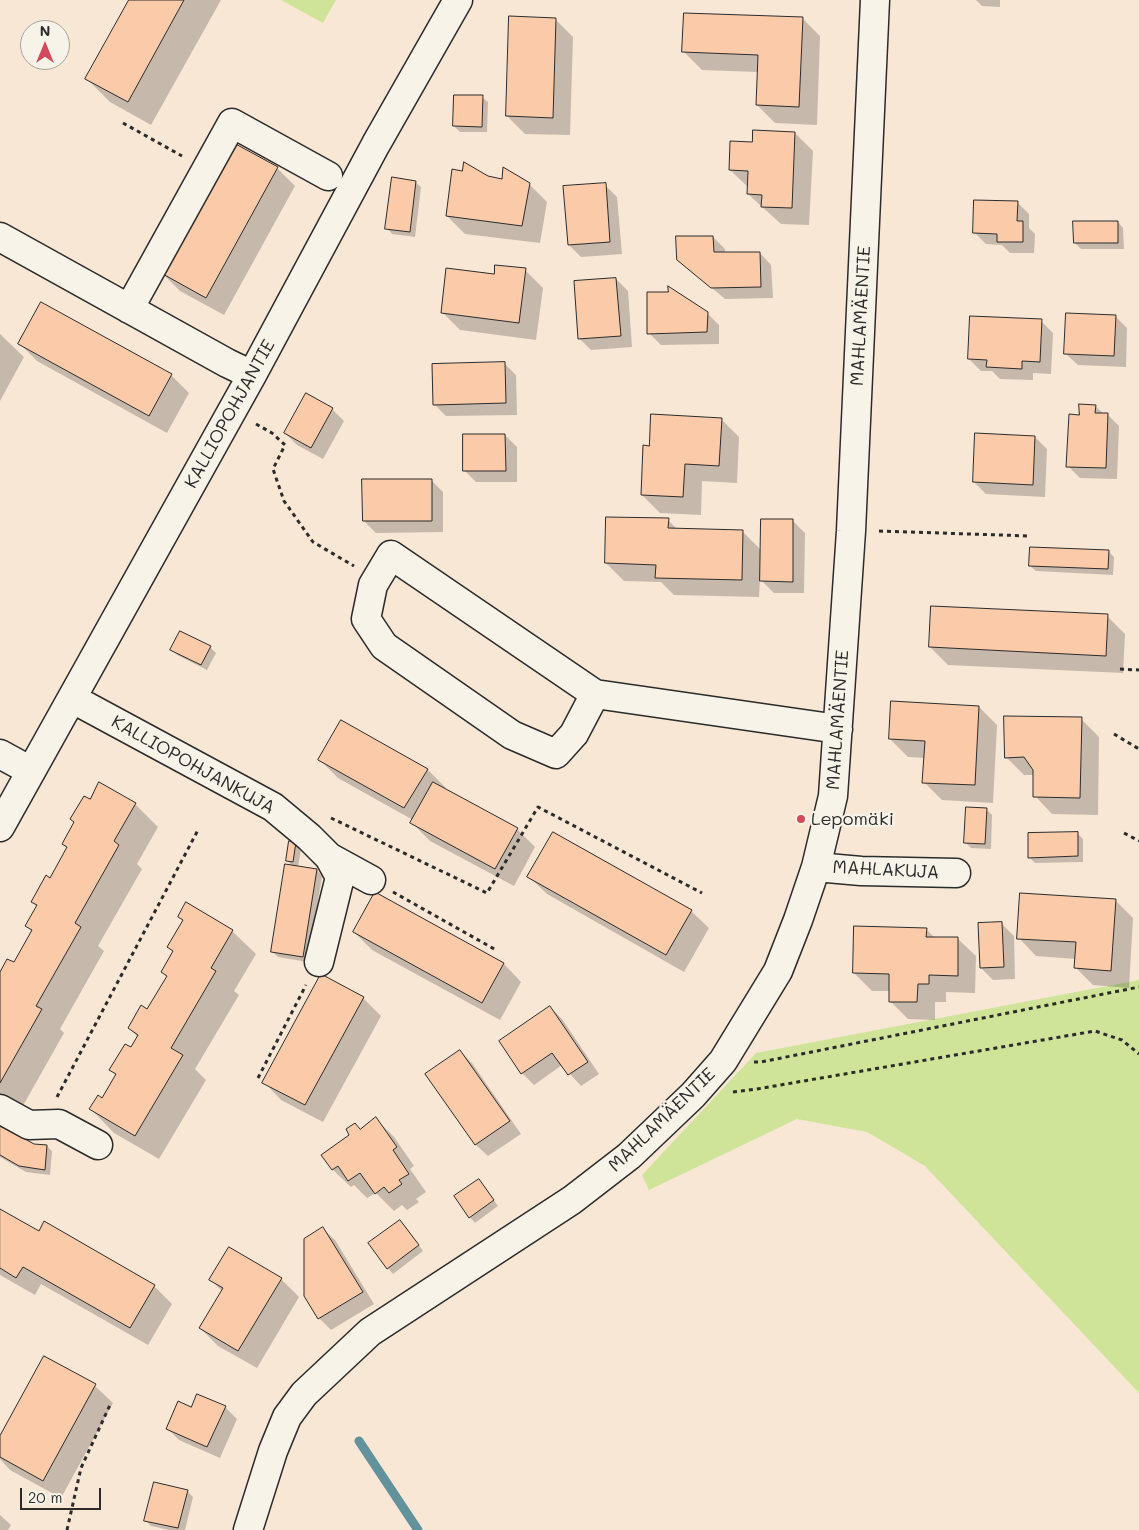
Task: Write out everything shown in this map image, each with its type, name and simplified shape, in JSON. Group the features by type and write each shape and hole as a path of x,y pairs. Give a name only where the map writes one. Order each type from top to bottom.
{"street":[{"name":"KALLIOPOHJANTIE","path":"0,827 73,699 252,374 376,144 458,0"},
{"name":"MAHLAMÄENTIE","path":"248,1530 277,1443 288,1417 304,1394 370,1332 572,1200 629,1156 693,1095 723,1061 778,972 816,867 833,796 851,531 875,0"},
{"path":"129,308 232,123 328,176"},
{"path":"0,237 227,363 252,374"},
{"path":"595,694 574,734 556,754 512,735 384,646 366,619 376,579 391,555 595,694 838,729"},
{"name":"KALLIOPOHJANKUJA","path":"73,699 273,807 309,837 329,857"},
{"path":"0,754 31,771"},
{"path":"329,857 371,880"},
{"path":"318,962 340,877 329,857"},
{"name":"MAHLAKUJA","path":"816,867 861,871 956,873"},
{"path":"0,1109 29,1125 59,1124 98,1145"}],"path":[{"path":"123,123 206,169"},
{"path":"272,433 285,445 274,469 284,501 313,542 376,579"},
{"path":"851,531 1030,536"},
{"path":"1120,669 1139,670"},
{"path":"1114,734 1139,749"},
{"path":"328,817 488,893 538,807 702,893"},
{"path":"42,1125 198,830"},
{"path":"1124,833 1139,841"},
{"path":"371,880 496,950"},
{"path":"258,1078 318,962"},
{"path":"723,1061 761,1062 1139,987"},
{"path":"693,1095 757,1089 1095,1031 1122,1040 1139,1054"},
{"path":"67,1530 81,1468 110,1406"}],"green space":[{"path":"281,0 336,0 323,23"},
{"path":"1139,980 1139,1393 925,1166 867,1132 797,1119 649,1190 642,1175 756,1053"}],"building":[{"path":"129,0 184,0 128,102 85,79"},
{"path":"684,13 803,17 799,107 756,105 758,55 682,52"},
{"path":"509,16 556,18 553,118 506,116"},
{"path":"454,95 483,95 482,127 453,126"},
{"path":"753,130 795,132 792,208 761,207 762,195 747,194 748,171 729,170 730,141 752,142"},
{"path":"232,142 278,167 206,298 161,273"},
{"path":"464,162 488,176 502,179 503,167 530,183 522,226 446,216 452,169 462,171"},
{"path":"392,177 416,181 410,232 385,229"},
{"path":"606,183 610,242 568,245 563,186"},
{"path":"974,200 1018,201 1017,221 1023,221 1023,242 997,242 997,234 973,233"},
{"path":"1073,221 1118,221 1118,243 1074,243"},
{"path":"676,236 713,236 714,252 760,252 761,287 711,288 677,260"},
{"path":"495,265 526,268 519,323 441,313 446,268 494,274"},
{"path":"616,278 621,336 578,339 574,281"},
{"path":"668,286 708,312 707,332 647,334 647,292 668,292"},
{"path":"41,302 172,374 149,416 18,344"},
{"path":"1066,313 1116,315 1114,356 1064,354"},
{"path":"970,316 1042,319 1040,362 1022,361 1022,369 986,367 987,360 968,359"},
{"path":"505,362 506,403 433,405 432,364"},
{"path":"306,393 333,408 311,448 284,433"},
{"path":"1079,404 1096,405 1095,413 1108,413 1106,468 1066,467 1069,414 1079,415"},
{"path":"651,414 722,418 719,466 685,464 683,497 641,495 643,445 649,446"},
{"path":"975,433 1035,436 1033,485 973,482"},
{"path":"463,434 505,434 506,471 463,471"},
{"path":"362,479 432,479 432,521 363,521"},
{"path":"606,517 669,518 668,528 743,530 742,580 655,578 656,565 605,563"},
{"path":"761,519 793,519 793,582 760,581"},
{"path":"1030,547 1109,550 1108,569 1029,566"},
{"path":"931,606 1108,614 1106,656 929,647"},
{"path":"180,631 211,646 201,665 170,650"},
{"path":"891,701 979,706 975,785 922,783 925,741 889,739"},
{"path":"1004,716 1082,717 1080,798 1033,797 1033,770 1024,757 1005,758"},
{"path":"341,720 428,769 404,808 318,760"},
{"path":"99,782 136,803 114,841 119,845 75,923 81,927 36,1006 42,1009 0,1083 0,972 7,959 14,962 32,930 25,926 37,905 31,902 46,875 50,878 67,847 62,844 74,822 70,819 84,796 90,799"},
{"path":"433,782 518,828 495,869 410,823"},
{"path":"966,807 987,808 985,844 964,843"},
{"path":"553,832 692,910 666,955 527,877"},
{"path":"1078,832 1078,856 1028,858 1028,833"},
{"path":"289,841 296,842 293,862 286,861"},
{"path":"285,864 317,869 303,957 271,952"},
{"path":"375,892 504,963 482,1003 353,932"},
{"path":"1020,893 1116,899 1111,971 1074,968 1076,942 1017,939"},
{"path":"186,902 233,930 211,968 216,971 171,1048 183,1055 135,1136 89,1109 98,1095 102,1098 116,1074 109,1070 125,1044 131,1047 138,1035 128,1028 141,1005 147,1009 167,976 161,972 173,951 167,947 183,920 178,917"},
{"path":"1002,922 1004,967 980,968 978,923"},
{"path":"854,926 927,928 926,937 958,937 958,976 929,975 929,984 918,984 917,1002 889,1002 889,974 853,973"},
{"path":"321,974 364,997 305,1105 262,1083"},
{"path":"550,1006 588,1062 568,1075 552,1053 521,1074 499,1041"},
{"path":"460,1050 510,1121 475,1145 425,1074"},
{"path":"376,1117 397,1147 393,1150 409,1174 399,1180 402,1184 389,1193 384,1187 375,1194 360,1173 348,1181 338,1166 332,1170 321,1155 349,1135 346,1129 355,1123 360,1129"},
{"path":"0,1125 34,1144 47,1145 45,1170 19,1166 0,1155"},
{"path":"479,1179 494,1200 469,1218 454,1196"},
{"path":"0,1209 39,1231 44,1221 155,1285 130,1328 23,1267 16,1278 0,1268"},
{"path":"400,1220 419,1245 387,1269 368,1243"},
{"path":"323,1227 363,1292 318,1319 304,1296 304,1239"},
{"path":"229,1247 282,1278 238,1351 199,1328 223,1288 209,1280"},
{"path":"44,1356 96,1384 43,1481 0,1457 0,1436"},
{"path":"197,1394 226,1406 207,1447 166,1429 178,1401 191,1407"},
{"path":"154,1482 188,1490 178,1528 144,1521"}],"waterway":[{"path":"359,1441 418,1530"}],"place":[{"name":"Lepomäki","path":"801,819"}]}
